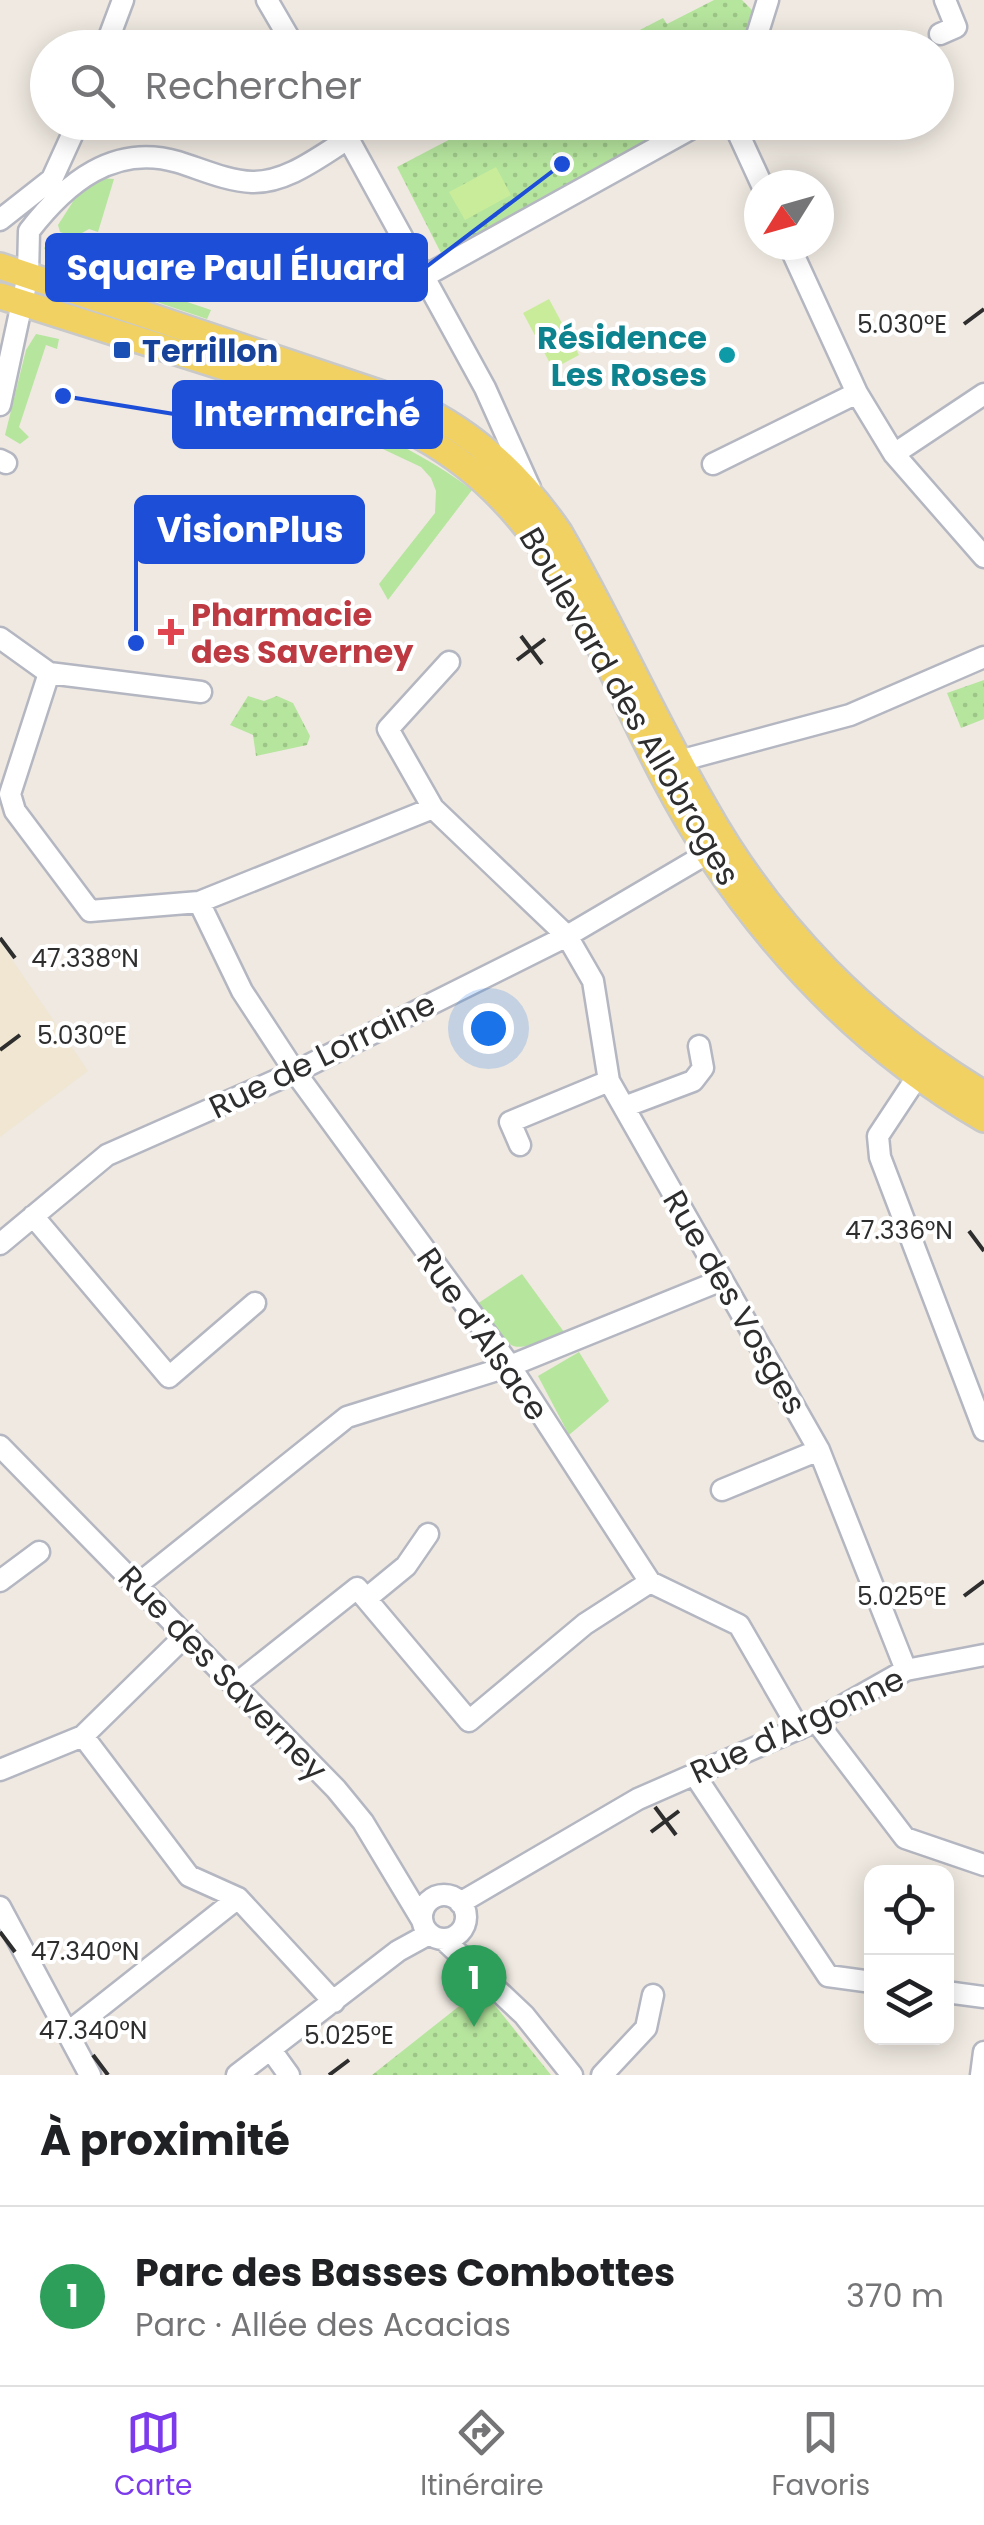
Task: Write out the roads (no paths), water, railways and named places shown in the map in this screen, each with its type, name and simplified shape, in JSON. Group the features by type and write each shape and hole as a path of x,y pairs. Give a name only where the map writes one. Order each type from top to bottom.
{"main road":[{"name":"Boulevard des Allobroges","path":"0,266 415,405 476,441 532,495 578,565 679,761 731,851 802,944 880,1020 984,1094"},
{"name":"Boulevard des Allobroges","path":"12,300 375,415 433,441 470,465 516,510 548,554 708,853 746,907 826,1000 917,1077 984,1120"}],"street":[{"path":"112,30 123,0"},
{"path":"267,0 284,30"},
{"path":"759,30 768,0"},
{"path":"944,0 956,27 949,30"},
{"path":"0,221 52,179 71,140"},
{"path":"0,405 12,300 28,275 29,231 72,185 96,167 154,156 250,182 274,179 331,140"},
{"path":"349,140 485,388 532,495"},
{"path":"424,276 670,140"},
{"path":"742,140 755,170"},
{"path":"68,148 96,167"},
{"path":"0,221 29,231"},
{"path":"796,260 857,393 894,454 984,556"},
{"path":"476,441 489,420 485,388"},
{"path":"714,464 857,393"},
{"path":"894,454 984,394"},
{"path":"0,638 49,673 201,692"},
{"path":"679,761 850,716 984,657"},
{"name":"Rue des Vosges","path":"449,662 388,728 433,808 567,936 593,982 610,1081 819,1450 906,1670"},
{"path":"49,673 12,786 15,811 90,911 199,902 433,808"},
{"name":"Rue de Lorraine","path":"0,1244 107,1155 295,1072 567,936 708,853"},
{"name":"Rue d'Alsace","path":"199,902 242,991 295,1072 510,1366 650,1582"},
{"path":"624,1107 693,1080 703,1068 699,1046"},
{"path":"917,1077 878,1136 880,1157 984,1430"},
{"path":"520,1145 510,1122 610,1081"},
{"path":"33,1216 169,1377 255,1304"},
{"path":"136,1585 347,1417 510,1366 722,1280"},
{"name":"Rue des Saverney","path":"0,1446 236,1684 364,1822 431,1931 524,2016 572,2075"},
{"path":"722,1490 819,1450"},
{"path":"366,1598 406,1566 428,1534"},
{"path":"0,1581 39,1552"},
{"path":"236,1684 357,1588 469,1722 585,1624 650,1582 740,1626 807,1725 904,1838 984,1865"},
{"path":"0,1770 83,1736 186,1634"},
{"name":"Rue d'Argonne","path":"431,1931 424,1906 434,1897 448,1896 460,1903 638,1799 807,1725 906,1670 984,1655"},
{"path":"83,1736 189,1876 238,1898 334,2002"},
{"path":"694,1774 828,1976 864,1981"},
{"path":"67,2033 238,1898"},
{"path":"237,2075 398,1951 431,1931 464,1926 460,1903"},
{"path":"0,1907 90,2075"},
{"path":"954,1993 984,1997"},
{"path":"602,2075 646,2028 652,1995"},
{"path":"271,2050 290,2075"},
{"path":"981,2075 984,2052"}],"place":[{"name":"Square Paul Éluard","path":"562,164"},
{"name":"Terrillon","path":"122,350"},
{"name":"Résidence Les Roses","path":"727,355"},
{"name":"Intermarché","path":"63,396"},
{"name":"Pharmacie des Saverney","path":"171,632"},
{"name":"VisionPlus","path":"136,643"},
{"name":"Parc des Basses Combottes","path":"474,2027"}]}
